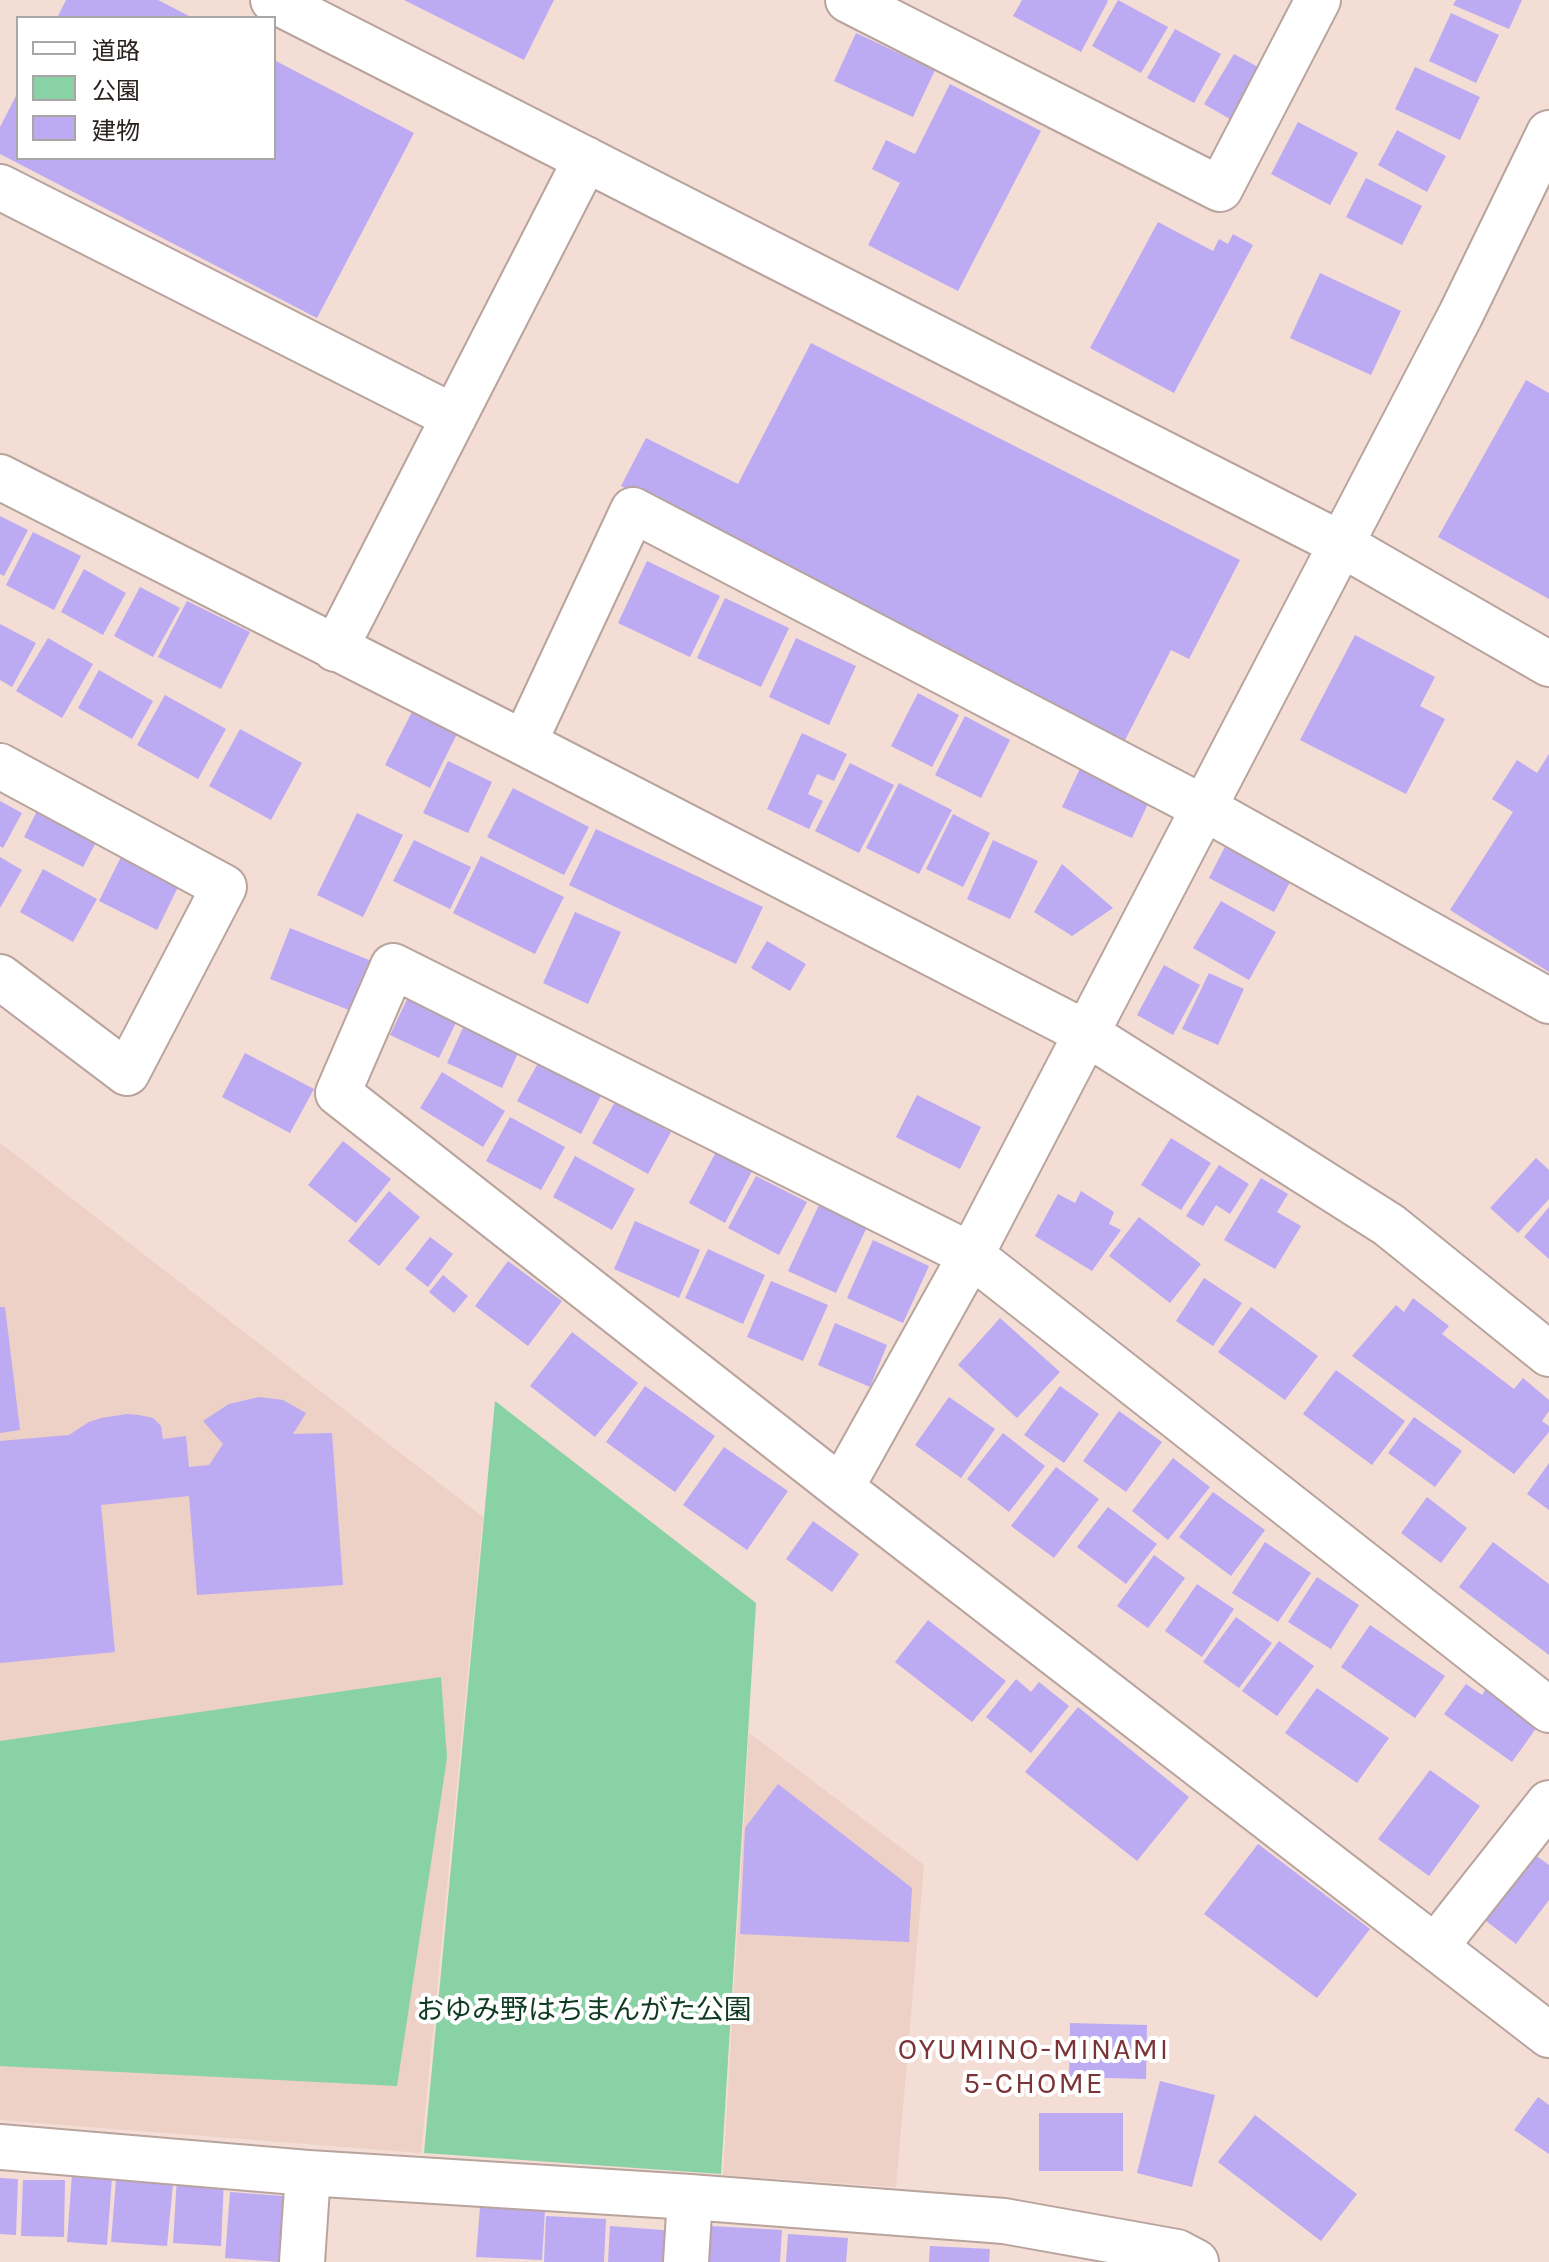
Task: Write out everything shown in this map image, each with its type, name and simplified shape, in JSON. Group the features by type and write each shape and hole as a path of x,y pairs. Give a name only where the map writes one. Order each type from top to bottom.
{"street":[{"path":"273,0 1341,544 1549,664"},
{"path":"848,0 1220,189 1318,0"},
{"path":"841,1488 971,1255 1461,314 1549,133"},
{"path":"335,649 586,159"},
{"path":"0,187 454,417"},
{"path":"0,477 1086,1033 1389,1225 1549,1354"},
{"path":"524,743 633,510 1204,808 1549,1001"},
{"path":"0,766 224,887 127,1073 0,977"},
{"path":"1549,1710 971,1255 393,966 338,1093 841,1488 1549,2035"},
{"path":"1436,1946 1549,1803"},
{"path":"0,2147 308,2173 1004,2221 1177,2252 1196,2262"},
{"path":"302,2262 308,2173"},
{"path":"686,2262 690,2197"}],"shaded area":[{"path":"0,1143 483,1517 421,2153 0,2120"},
{"path":"749,1733 924,1865 896,2187 723,2175"}],"green space":[{"name":"おゆみ野はちまんがた公園","path":"495,1401 756,1603 721,2174 424,2153"},
{"path":"441,1677 447,1758 397,2086 0,2066 0,1741"}],"building":[{"path":"66,0 158,0 189,16 58,16"},
{"path":"404,0 554,0 524,60"},
{"path":"1022,0 1108,1 1081,52 1013,16"},
{"path":"1118,0 1168,27 1141,73 1092,46"},
{"path":"1456,0 1522,0 1509,29 1453,5"},
{"path":"1451,13 1499,35 1476,83 1429,61"},
{"path":"1175,29 1221,54 1194,103 1147,78"},
{"path":"856,33 935,70 913,117 834,81"},
{"path":"1234,54 1260,68 1230,119 1204,104"},
{"path":"276,61 414,133 317,318 0,154 0,127 16,96 16,160 276,160"},
{"path":"1415,67 1480,97 1460,140 1395,109"},
{"path":"950,84 1041,131 958,291 868,245 900,183 872,169 886,140 915,154"},
{"path":"1298,122 1358,153 1330,205 1271,174"},
{"path":"1397,130 1446,156 1427,192 1378,165"},
{"path":"1366,178 1422,206 1402,245 1346,217"},
{"path":"1158,222 1213,251 1219,239 1228,244 1233,234 1253,245 1174,393 1090,348"},
{"path":"1320,273 1401,311 1371,375 1290,338"},
{"path":"811,343 1240,560 1189,659 1171,650 1124,742 621,486 646,438 738,484"},
{"path":"1526,380 1549,393 1549,599 1438,537"},
{"path":"0,516 28,530 4,576 0,574"},
{"path":"33,532 81,556 54,610 6,585"},
{"path":"647,561 720,596 690,657 618,623"},
{"path":"84,569 126,593 103,635 61,612"},
{"path":"140,587 180,608 153,657 114,636"},
{"path":"725,598 789,628 761,687 697,658"},
{"path":"187,601 250,632 221,689 158,657"},
{"path":"0,624 36,643 12,687 0,680"},
{"path":"1355,635 1435,677 1420,706 1445,719 1406,794 1300,740"},
{"path":"48,638 93,664 62,718 16,691"},
{"path":"796,638 856,666 829,725 769,697"},
{"path":"99,670 153,701 132,739 78,708"},
{"path":"918,693 959,715 932,767 891,746"},
{"path":"165,695 226,729 198,779 137,745"},
{"path":"416,704 461,726 430,788 385,765"},
{"path":"965,716 1010,740 981,798 935,775"},
{"path":"240,729 302,763 271,820 209,786"},
{"path":"802,733 847,754 834,781 817,774 808,794 823,801 809,829 767,809"},
{"path":"1549,754 1549,972 1450,910 1513,812 1492,799 1517,760 1537,773"},
{"path":"1084,760 1154,791 1132,838 1062,807"},
{"path":"448,761 492,782 468,833 423,813"},
{"path":"850,763 894,785 859,853 815,831"},
{"path":"899,783 952,810 919,874 866,848"},
{"path":"513,788 589,827 564,875 487,837"},
{"path":"43,799 103,829 83,867 24,837"},
{"path":"0,801 22,813 3,848 0,846"},
{"path":"357,813 403,835 363,917 317,895"},
{"path":"953,814 990,833 963,887 926,869"},
{"path":"596,829 763,907 736,964 569,885"},
{"path":"1230,837 1296,871 1274,912 1209,878"},
{"path":"414,840 471,867 450,909 393,881"},
{"path":"993,840 1038,861 1010,919 967,899"},
{"path":"122,855 180,883 157,930 99,901"},
{"path":"481,856 564,897 535,954 453,913"},
{"path":"0,857 22,870 0,908"},
{"path":"1062,864 1113,908 1072,936 1034,912"},
{"path":"43,869 97,899 73,942 20,912"},
{"path":"1221,901 1276,932 1249,980 1193,948"},
{"path":"575,912 621,932 588,1004 543,983"},
{"path":"290,928 374,962 354,1012 270,979"},
{"path":"767,941 806,964 790,991 751,968"},
{"path":"1164,965 1200,985 1173,1035 1137,1015"},
{"path":"1209,973 1244,989 1218,1045 1182,1029"},
{"path":"412,989 461,1012 439,1058 390,1035"},
{"path":"470,1012 525,1038 502,1088 447,1063"},
{"path":"245,1053 314,1089 290,1133 222,1097"},
{"path":"542,1056 605,1088 581,1134 517,1101"},
{"path":"442,1072 505,1111 483,1147 420,1108"},
{"path":"917,1095 981,1127 960,1169 896,1137"},
{"path":"615,1102 671,1132 648,1174 592,1143"},
{"path":"510,1117 565,1147 541,1190 486,1161"},
{"path":"1171,1138 1211,1163 1181,1210 1141,1185"},
{"path":"343,1141 391,1179 356,1223 308,1185"},
{"path":"716,1152 752,1171 725,1223 689,1203"},
{"path":"575,1156 635,1189 612,1230 553,1197"},
{"path":"1536,1158 1549,1170 1549,1199 1518,1233 1490,1208"},
{"path":"1219,1165 1249,1184 1230,1214 1216,1205 1203,1226 1186,1216"},
{"path":"756,1176 807,1202 779,1255 728,1228"},
{"path":"1261,1178 1288,1194 1277,1212 1301,1226 1275,1269 1224,1240"},
{"path":"389,1191 420,1217 379,1266 348,1241"},
{"path":"1081,1191 1114,1212 1109,1224 1121,1230 1092,1271 1035,1236 1058,1194 1075,1203"},
{"path":"819,1205 867,1227 836,1293 788,1271"},
{"path":"1549,1207 1549,1259 1524,1237"},
{"path":"1139,1217 1201,1264 1170,1303 1109,1256"},
{"path":"635,1221 700,1250 679,1298 614,1269"},
{"path":"430,1237 453,1254 428,1287 405,1269"},
{"path":"873,1240 929,1266 903,1323 847,1298"},
{"path":"708,1249 765,1275 743,1324 685,1298"},
{"path":"508,1261 562,1301 528,1346 475,1306"},
{"path":"443,1275 468,1296 454,1313 429,1292"},
{"path":"1204,1278 1242,1303 1213,1346 1176,1321"},
{"path":"771,1281 828,1305 803,1361 747,1337"},
{"path":"1413,1298 1449,1326 1442,1334 1514,1389 1523,1378 1549,1400 1549,1411 1542,1421 1549,1426 1549,1432 1514,1474 1352,1356 1396,1305 1404,1312"},
{"path":"0,1307 5,1307 20,1430 0,1433"},
{"path":"1251,1307 1318,1356 1285,1400 1218,1352"},
{"path":"1000,1318 1060,1372 1017,1418 958,1365"},
{"path":"835,1323 887,1345 870,1387 818,1365"},
{"path":"572,1332 638,1383 595,1437 530,1386"},
{"path":"1336,1370 1405,1421 1372,1465 1303,1414"},
{"path":"645,1386 715,1436 675,1492 606,1442"},
{"path":"1060,1386 1099,1414 1064,1463 1024,1435"},
{"path":"259,1397 283,1400 306,1413 293,1434 332,1433 343,1585 197,1595 189,1496 101,1505 115,1652 0,1663 0,1441 69,1435 101,1418 139,1415 153,1418 161,1426 163,1439 186,1436 189,1467 209,1465 223,1444 203,1421 229,1404"},
{"path":"949,1397 995,1429 961,1478 915,1445"},
{"path":"1119,1411 1162,1442 1126,1492 1083,1461"},
{"path":"1414,1417 1462,1451 1435,1487 1388,1453"},
{"path":"1003,1433 1045,1466 1009,1512 967,1479"},
{"path":"724,1447 788,1491 747,1550 683,1505"},
{"path":"1173,1458 1210,1487 1168,1540 1132,1511"},
{"path":"1549,1463 1549,1510 1527,1494"},
{"path":"1056,1467 1099,1499 1054,1558 1011,1526"},
{"path":"1213,1492 1265,1530 1231,1576 1179,1537"},
{"path":"1427,1497 1467,1528 1441,1563 1401,1533"},
{"path":"1108,1507 1157,1544 1126,1584 1077,1547"},
{"path":"813,1521 859,1554 832,1592 786,1559"},
{"path":"1265,1542 1311,1573 1278,1622 1232,1593"},
{"path":"1493,1542 1549,1584 1549,1655 1459,1587"},
{"path":"1154,1555 1185,1578 1148,1628 1117,1606"},
{"path":"1317,1577 1359,1605 1331,1649 1288,1622"},
{"path":"1197,1584 1234,1609 1202,1657 1165,1631"},
{"path":"1236,1617 1272,1643 1239,1688 1203,1662"},
{"path":"928,1620 1006,1681 972,1722 895,1662"},
{"path":"1370,1625 1445,1676 1415,1718 1341,1667"},
{"path":"1279,1641 1314,1666 1277,1716 1242,1691"},
{"path":"1016,1679 1031,1692 1039,1682 1069,1706 1031,1753 986,1717"},
{"path":"1490,1682 1542,1720 1512,1762 1444,1714 1466,1684 1482,1695"},
{"path":"1317,1688 1389,1738 1357,1783 1285,1733"},
{"path":"1078,1707 1189,1797 1137,1861 1025,1772"},
{"path":"1430,1770 1480,1806 1429,1876 1378,1839"},
{"path":"778,1784 912,1888 909,1942 740,1934 745,1828"},
{"path":"1258,1844 1370,1929 1317,1998 1204,1914"},
{"path":"1527,1849 1549,1865 1549,1900 1516,1944 1477,1914"},
{"path":"1070,2023 1147,2025 1146,2079 1069,2077"},
{"path":"1160,2081 1215,2095 1192,2187 1137,2173"},
{"path":"1538,2097 1549,2105 1549,2154 1514,2130"},
{"path":"1039,2113 1123,2113 1123,2171 1039,2171"},
{"path":"1255,2115 1357,2194 1321,2241 1218,2162"},
{"path":"72,2174 112,2177 107,2245 67,2242"},
{"path":"177,2177 224,2180 221,2246 173,2243"},
{"path":"0,2178 18,2179 16,2235 0,2234"},
{"path":"23,2180 65,2180 64,2237 21,2236"},
{"path":"116,2180 173,2184 167,2246 111,2242"},
{"path":"230,2192 283,2196 279,2262 225,2258"},
{"path":"480,2207 545,2210 542,2260 476,2257"},
{"path":"546,2216 606,2219 604,2262 544,2262"},
{"path":"610,2226 675,2231 673,2262 608,2262"},
{"path":"711,2226 782,2230 780,2262 708,2262"},
{"path":"788,2234 848,2238 846,2262 786,2262"},
{"path":"930,2246 990,2249 989,2262 929,2262"}],"district":[{"name":"OYUMINO-MINAMI 5-CHOME","path":"1034,2067"}]}
